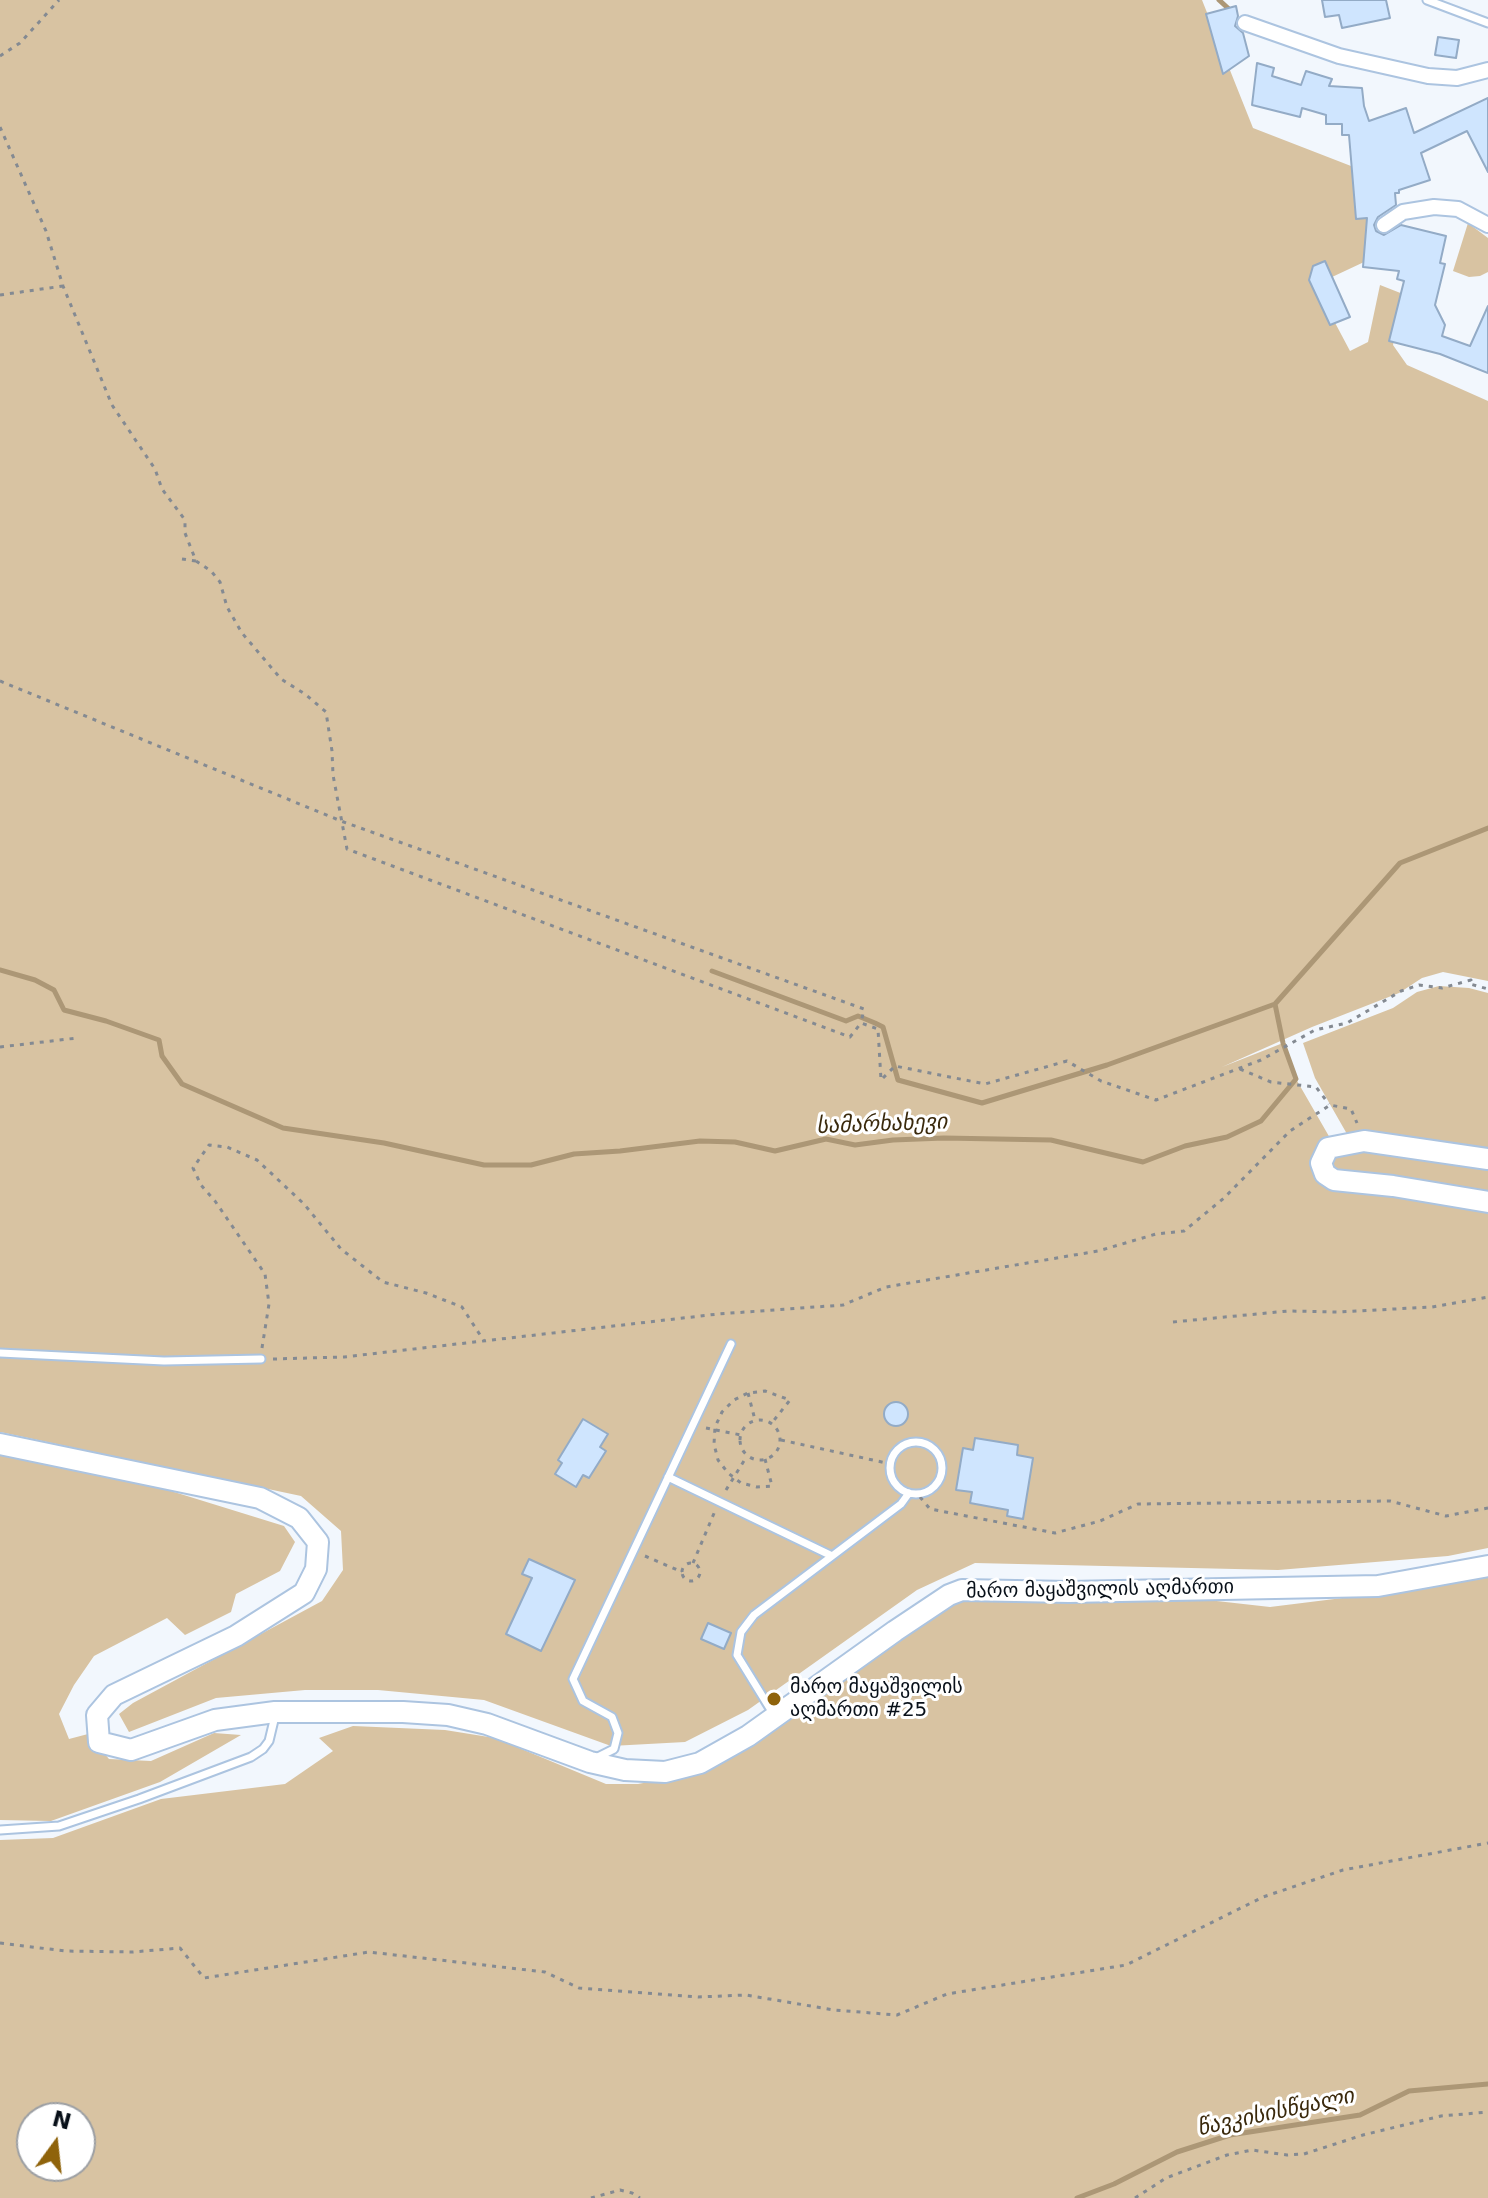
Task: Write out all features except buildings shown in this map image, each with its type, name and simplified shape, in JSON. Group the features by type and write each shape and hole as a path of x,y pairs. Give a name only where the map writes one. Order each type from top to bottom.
{"main road":[{"path":"1488,1159 1364,1141 1328,1148 1322,1157 1325,1174 1334,1180 1393,1186 1488,1202"},
{"name":"მარო მაყაშვილის აღმართი","path":"0,1444 260,1498 299,1518 318,1542 316,1569 304,1593 236,1636 114,1695 97,1715 99,1742 131,1750 215,1720 275,1712 374,1711 448,1715 487,1724 590,1762 645,1773 683,1769 712,1756 775,1717 895,1631 949,1595 962,1590 1069,1592 1378,1586 1488,1566"}],"street":[{"path":"1245,23 1339,56 1428,76 1457,78 1488,70"},
{"path":"1384,225 1403,212 1434,207 1458,209 1488,225"}],"lane":[{"path":"1427,0 1488,23"},
{"path":"590,1762 614,1749 618,1733 612,1717 583,1701 573,1679 731,1344"},
{"path":"0,1353 164,1361 261,1359"},
{"path":"909,1443 925,1444 939,1455 942,1463 939,1481 926,1492 913,1493 896,1483 891,1464 896,1453 909,1443"},
{"path":"668,1477 830,1555"},
{"path":"775,1717 737,1655 741,1632 754,1615 913,1493"},
{"path":"0,1830 59,1826 251,1757 269,1741 275,1712"}],"path":[{"path":"0,56 20,43 59,0"},
{"path":"0,127 46,231 63,286 112,405 155,469 162,489 185,520 185,533 196,561"},
{"path":"0,295 63,286"},
{"path":"0,681 341,821 864,1009 861,1023 850,1037 347,849 341,821 332,775 326,712 281,679 242,633 227,607 220,582 211,571 196,561 182,559"},
{"path":"861,1023 878,1029 881,1080 894,1068 985,1084 1067,1061 1101,1081 1156,1100 1261,1060 1315,1030 1347,1023 1401,991 1419,985 1442,988 1471,980 1470,984 1488,989"},
{"path":"0,1047 77,1038"},
{"path":"1240,1069 1271,1082 1316,1087 1330,1105 1351,1109 1364,1141"},
{"path":"484,1341 462,1307 426,1293 383,1282 341,1249 304,1204 257,1160 227,1147 209,1145 193,1168 201,1185 265,1274 269,1304 261,1359 344,1357 484,1341 718,1314 843,1305 886,1287 1019,1266 1098,1251 1156,1234 1184,1231 1224,1198 1290,1131 1330,1105"},
{"path":"1173,1322 1288,1311 1432,1307 1488,1297"},
{"path":"765,1459 772,1486 757,1487 741,1483 718,1460 714,1444 715,1429 722,1412 734,1400 748,1393 765,1391 790,1400 771,1424"},
{"path":"748,1393 756,1421"},
{"path":"756,1421 771,1424 779,1433 776,1452 765,1459 747,1455 741,1444 741,1435 746,1426 756,1421"},
{"path":"693,1425 741,1435"},
{"path":"780,1440 891,1464"},
{"path":"913,1493 930,1509 1055,1533 1100,1521 1138,1504 1390,1501 1446,1516 1488,1508"},
{"path":"633,1551 682,1572 689,1581 695,1580 700,1568 693,1563 686,1564 682,1572"},
{"path":"0,1943 65,1951 133,1952 180,1948 204,1978 369,1952 545,1972 579,1988 698,1997 746,1995 834,2010 897,2015 947,1994 1126,1965 1263,1897 1343,1870 1488,1843"},
{"path":"1135,2198 1166,2178 1227,2155 1252,2150 1304,2154 1363,2135 1441,2116 1488,2112"},
{"path":"591,2198 620,2190 640,2198"}],"shaded area":[{"path":"0,0 1202,0 1253,128 1351,166 1379,255 1315,285 1350,351 1368,342 1380,285 1403,294 1393,345 1407,365 1488,401 1488,981 1443,972 1422,978 1399,993 1222,1067 1283,1043 1296,1079 1334,1145 1488,1159 1488,1548 1448,1556 1278,1570 975,1563 917,1590 748,1710 685,1742 611,1746 484,1700 378,1690 305,1690 216,1698 129,1732 119,1714 133,1703 322,1601 343,1570 341,1531 301,1496 0,1432"},
{"path":"1468,223 1488,238 1488,272 1480,276 1469,277 1453,271"},
{"path":"1439,986 1488,993 1488,1153 1351,1141 1315,1078 1303,1043 1393,1008 1417,992"},
{"path":"0,1452 158,1487 284,1526 295,1542 280,1571 236,1594 231,1612 185,1635 167,1618 94,1656 59,1714 69,1739 88,1734 109,1759 151,1761 214,1733 241,1735 160,1782 51,1821 0,1820"},
{"path":"1488,1577 1488,2198 0,2198 0,1840 53,1838 161,1799 285,1784 333,1751 319,1738 353,1726 445,1730 495,1738 606,1784 638,1784 690,1774 933,1612 960,1599 1190,1598 1270,1607"}],"waterway":[{"path":"1219,0 1230,10"},
{"name":"სამარხახევი","path":"0,970 35,980 54,990 64,1010 159,1040 162,1056 182,1084 283,1128 384,1143 484,1165 531,1165 574,1154 700,1141 735,1142 775,1151 826,1139 855,1145 944,1138 1051,1140 1143,1162 1185,1146 1227,1137 1261,1121 1296,1079 1283,1043 1275,1004 1400,863 1488,828"},
{"path":"712,971 846,1021 858,1016 875,1023 883,1027 898,1080 982,1103 1107,1065 1275,1004"},
{"name":"წავკისისწყალი","path":"1077,2198 1114,2184 1177,2152 1230,2135 1360,2115 1409,2091 1488,2084"}],"place":[{"name":"მარო მაყაშვილის აღმართი #25","path":"774,1699"}]}
